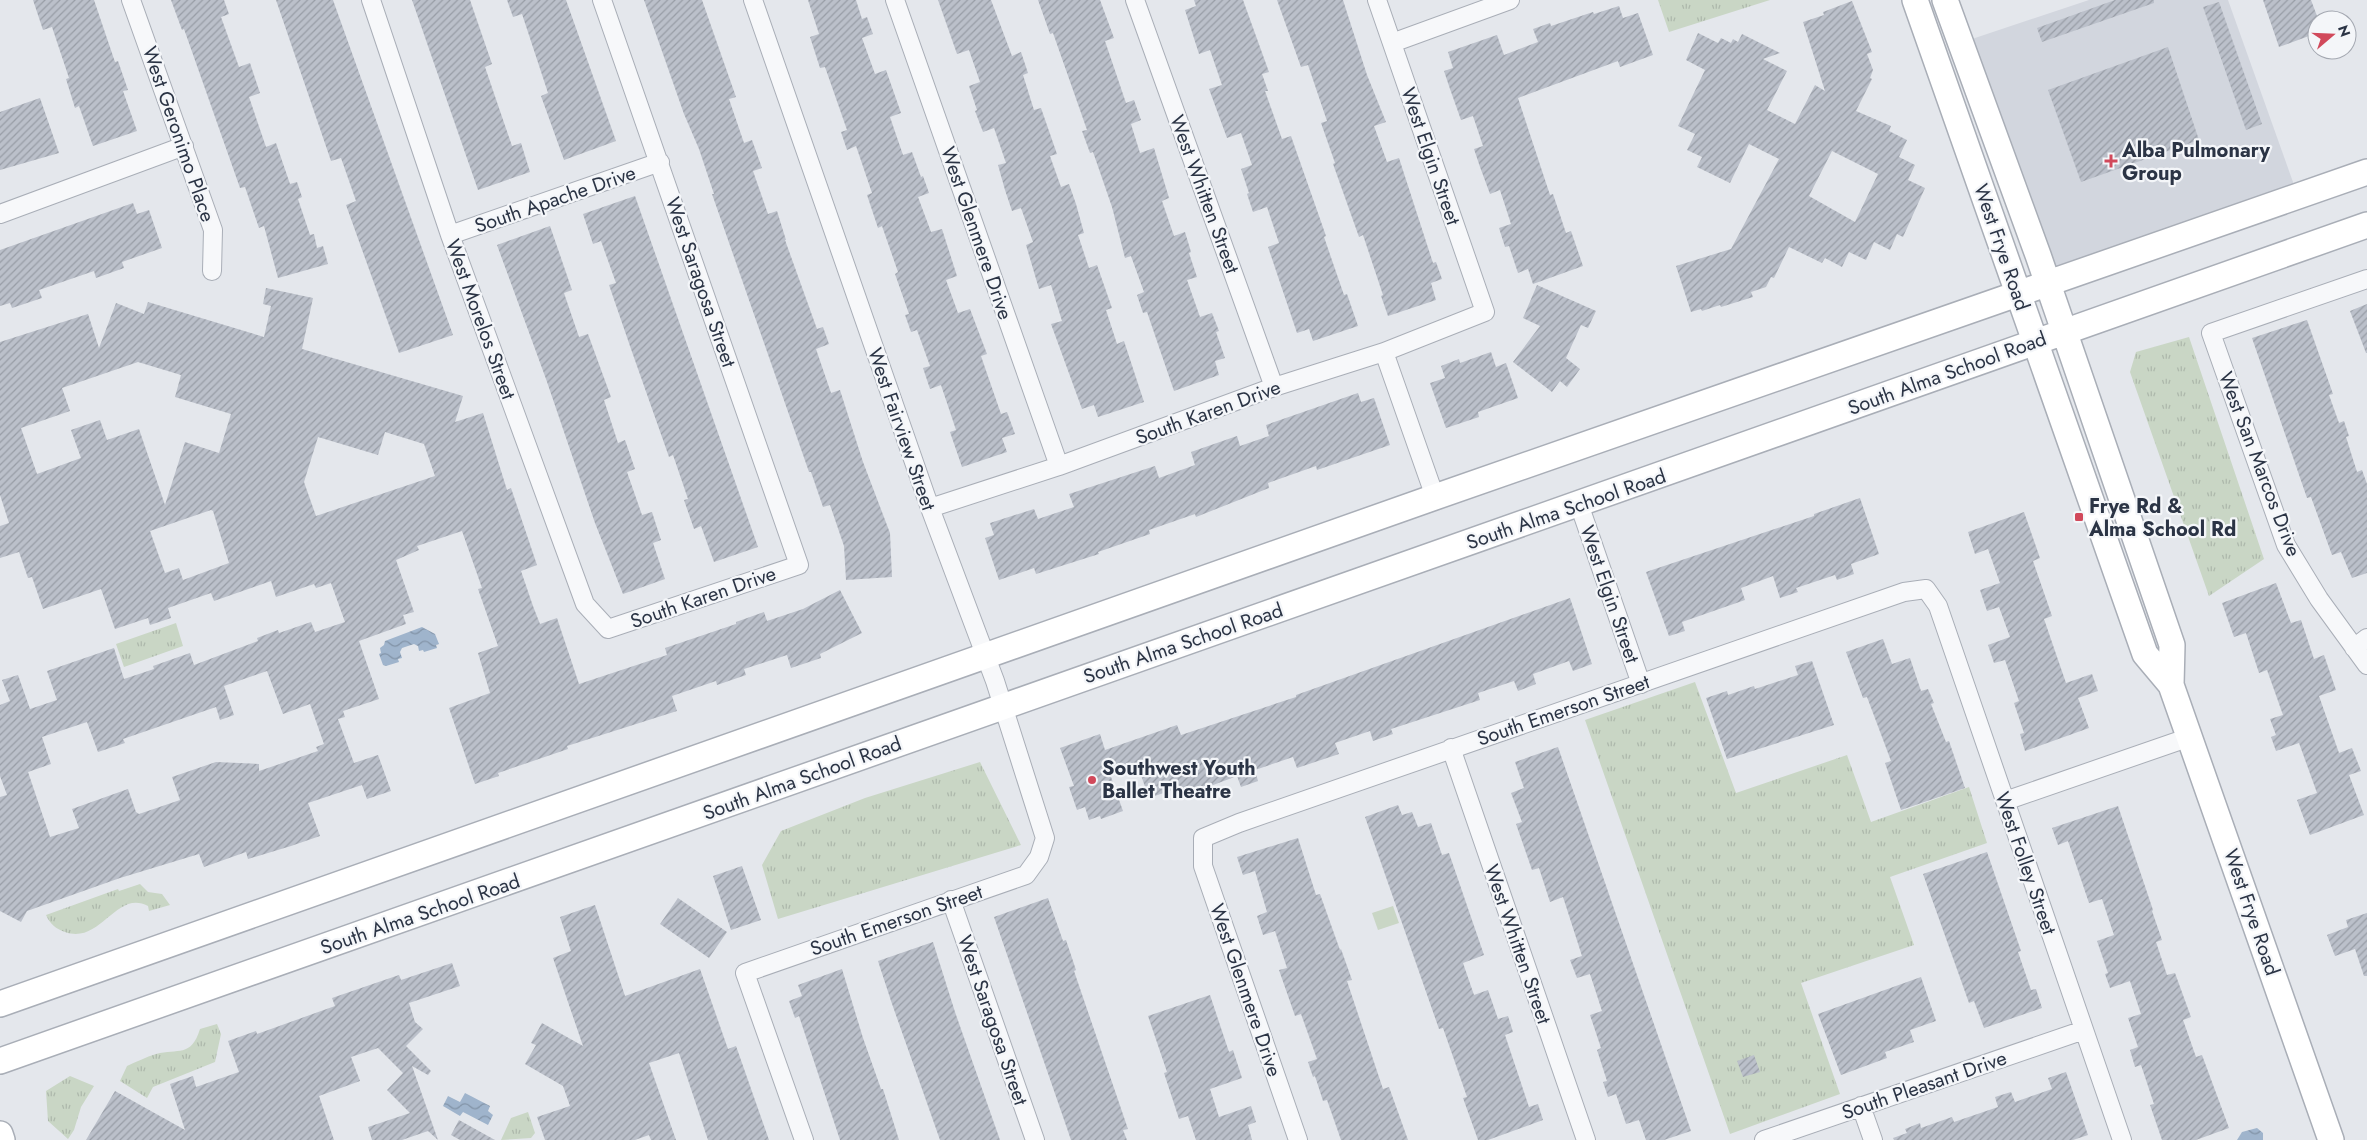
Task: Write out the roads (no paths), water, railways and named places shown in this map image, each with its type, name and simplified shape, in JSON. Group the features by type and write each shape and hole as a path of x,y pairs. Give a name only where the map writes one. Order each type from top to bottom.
{"main road":[{"name":"West Frye Road","path":"1915,0 2145,654 2171,685 2331,1140"},
{"name":"West Frye Road","path":"1945,0 2064,332 2172,645 2171,685"},
{"path":"0,1004 1435,497 2367,172"},
{"name":"South Alma School Road","path":"0,1062 2367,225"},
{"path":"0,1134 2,1140"}],"street":[{"name":"West Geronimo Place","path":"131,0 213,230 212,271"},
{"name":"West Morelos Street","path":"371,0 450,235 585,604 608,629"},
{"name":"West Saragosa Street","path":"602,0 660,162 798,565"},
{"name":"West Fairview Street","path":"752,0 930,508 995,681 1045,838 1039,857"},
{"name":"West Glenmere Drive","path":"895,0 1059,466"},
{"name":"West Whitten Street","path":"1135,0 1274,387"},
{"name":"West Elgin Street","path":"1378,0 1485,312"},
{"path":"1392,43 1510,0"},
{"path":"0,214 184,146"},
{"name":"South Apache Drive","path":"450,235 660,162"},
{"name":"West San Marcos Drive","path":"2367,279 2211,333 2286,545 2319,599 2360,643 2367,665"},
{"name":"South Karen Drive","path":"930,508 1059,466 1274,387 1384,352 1485,312"},
{"path":"1384,352 1435,497"},
{"name":"West Elgin Street","path":"1579,504 1641,684"},
{"name":"South Karen Drive","path":"608,629 798,565"},
{"name":"South Emerson Street","path":"1203,838 1239,823 1450,748 1641,684 1904,592 1926,589"},
{"name":"West Folley Street","path":"1926,589 1938,606 2122,1140"},
{"path":"2005,801 2190,737"},
{"name":"West Whitten Street","path":"1450,748 1586,1140"},
{"name":"West Glenmere Drive","path":"1203,838 1203,866 1298,1140"},
{"name":"South Emerson Street","path":"804,1140 745,973 1026,875 1039,857"},
{"name":"West Saragosa Street","path":"951,900 1035,1140"},
{"name":"South Pleasant Drive","path":"1764,1140 2084,1030"},
{"path":"1861,1106 1874,1140"}],"water":[{"path":"422,627 435,634 439,644 436,645 437,648 424,652 423,650 419,651 418,646 414,644 402,648 400,652 402,658 398,659 399,662 386,666 383,665 379,654 381,653 380,648 384,645 385,641"},
{"path":"465,1093 490,1106 488,1111 493,1115 488,1125 463,1112 460,1116 443,1106 448,1096 460,1102"},
{"path":"2257,1128 2263,1133 2263,1140 2237,1140 2242,1132"}],"place":[{"name":"Alba Pulmonary Group","path":"2111,161"},
{"name":"Frye Rd & Alma School Rd","path":"2079,517"},
{"name":"Southwest Youth Ballet Theatre","path":"1092,780"}]}
